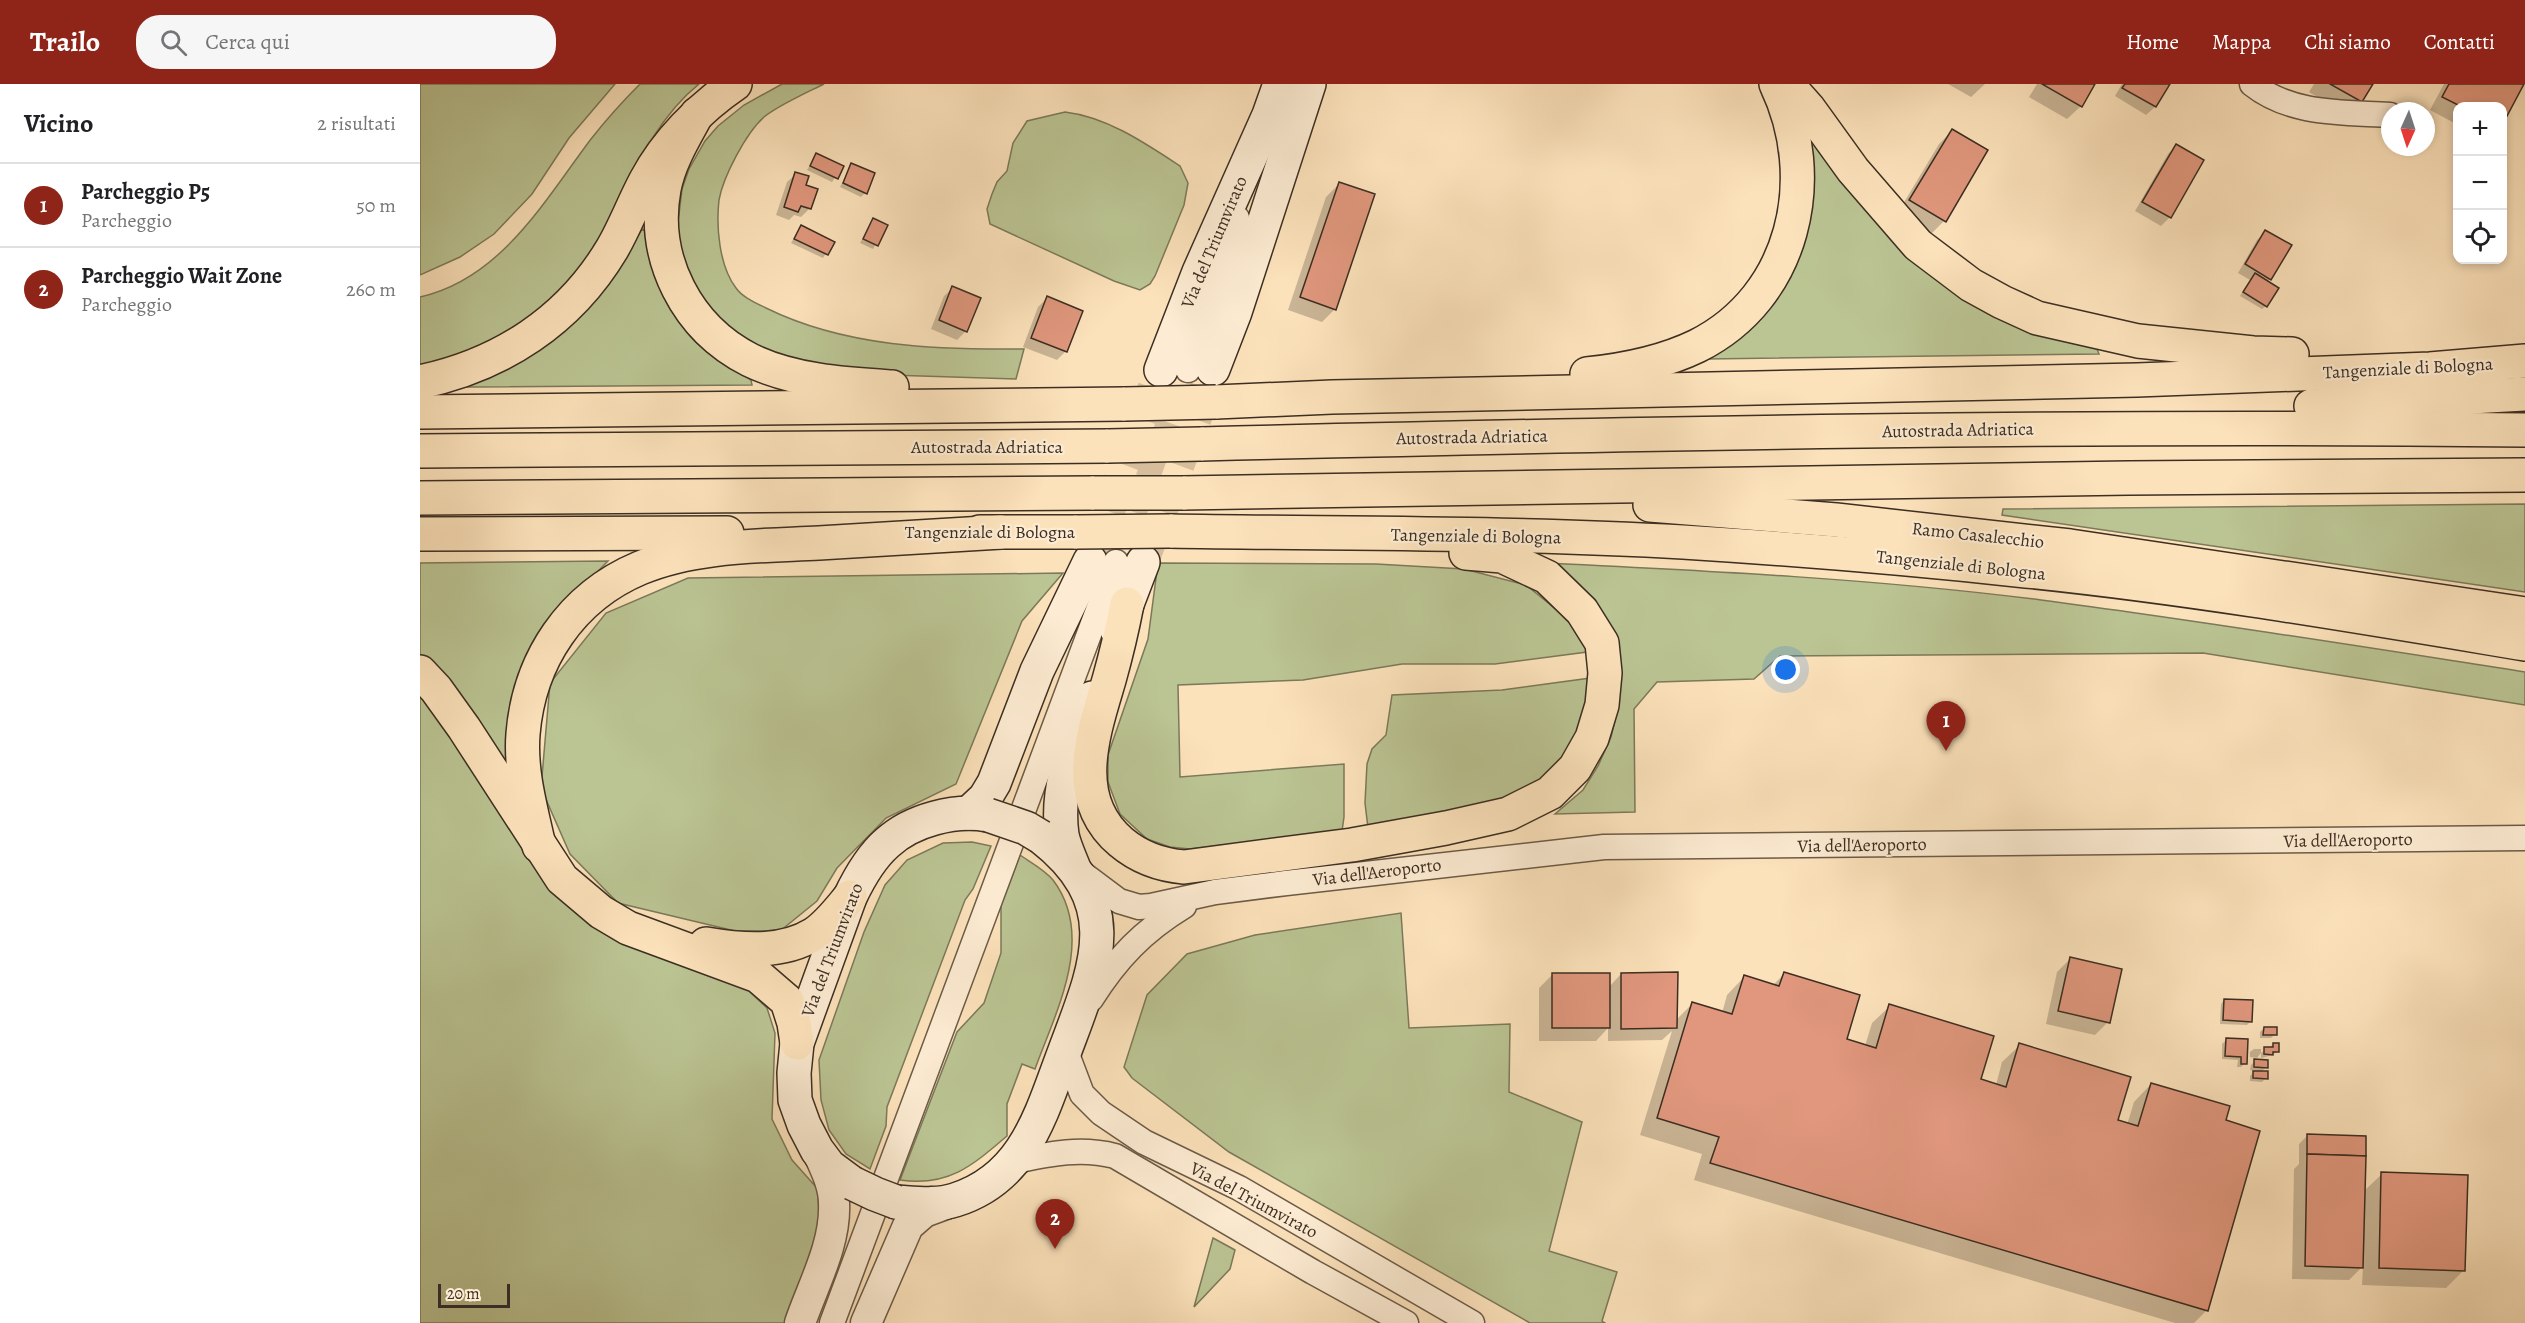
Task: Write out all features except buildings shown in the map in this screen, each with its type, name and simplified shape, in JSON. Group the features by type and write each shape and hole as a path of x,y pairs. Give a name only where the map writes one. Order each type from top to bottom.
{"highway":[{"path":"420,382 468,369 500,356 526,341 558,315 594,275 612,249 658,159 697,114 735,84"},
{"path":"1332,397 1611,371 1674,356 1718,333 1756,298 1783,252 1796,212 1798,189 1794,141 1789,118 1776,84"},
{"path":"1787,84 1809,109 1853,170 1918,245 1971,285 2037,318 2138,341 2253,353 2525,352"},
{"path":"697,114 670,170 664,189 662,229 664,248 679,291 690,309 715,338 751,361 811,379 851,385 958,389 1112,404"},
{"name":"Tangenziale di Bologna","path":"420,412 1112,404 1332,397 2138,380 2430,369 2525,361"},
{"path":"1992,430 2241,408 2357,405 2525,394"},
{"name":"Autostrada Adriatica","path":"420,451 1108,446 1590,434 2277,427 2525,430"},
{"path":"420,498 1183,493 2093,479 2525,476"},
{"name":"Ramo Casalecchio","path":"1427,490 1610,502 1966,533 2181,561 2525,614"},
{"name":"Tangenziale di Bologna","path":"420,534 1170,531 1669,542 2019,570 2172,590 2525,645"},
{"path":"539,846 525,781 523,734 530,691 546,650 565,622 591,596 641,567 709,551 1001,532"},
{"path":"1127,604 1118,647 1093,736 1089,787 1094,805 1115,837 1144,858 1163,865 1184,867 1249,860 1434,831 1508,814 1550,793 1575,768 1592,738 1602,705 1605,673 1602,643 1582,611 1547,577 1502,556 1234,532"},
{"path":"420,672 436,689 464,728 562,879 578,895 619,922 758,976 787,1001 797,1043"},
{"path":"646,934 735,949 771,948 796,943 815,934 835,916 850,897"}],"main road":[{"name":"Via del Triumvirato","path":"1187,370 1242,290 1282,120 1280,84"},
{"name":"Via del Triumvirato","path":"1187,370 1199,272 1282,120 1309,84"},
{"name":"Via del Triumvirato","path":"1073,866 1059,851 1026,828 979,814 940,816 913,826 887,842 859,877 850,897 797,1043 794,1073 795,1100 804,1125 817,1150 829,1166 852,1183 896,1202 929,1204 954,1201 987,1185 1015,1161 1031,1138 1089,990 1098,950 1098,931 1094,909 1062,837 1060,805 1064,776 1127,604 1116,562"},
{"path":"979,814 994,783 1037,671 1116,562"}],"street":[{"path":"2252,84 2281,102 2302,108 2381,114"},
{"name":"Via del Triumvirato","path":"1187,370 1282,120"},
{"path":"832,1323 1116,562"},
{"name":"Via dell'Aeroporto","path":"1073,866 1119,902 1151,906 1202,895 1297,882 1604,847 2525,838"},
{"name":"Via dell'Aeroporto","path":"1078,1019 1108,971 1134,943 1156,923 1202,895"},
{"name":"Via del Triumvirato","path":"1065,1050 1082,1094 1101,1113 1144,1142 1239,1188 1472,1323"},
{"name":"Via del Triumvirato","path":"800,1323 832,1233 834,1202 831,1184 817,1150"},
{"name":"Via del Triumvirato","path":"1015,1161 1066,1151 1094,1151 1115,1156 1313,1272 1406,1323"},
{"name":"Via del Triumvirato","path":"866,1323 908,1226 924,1212 954,1201"}],"green space":[{"path":"420,84 615,84 569,138 532,194 494,234 460,257 420,275"},
{"path":"640,84 699,84 668,116 655,134 594,248 571,280 544,308 514,332 478,349 420,370 420,297 449,288 498,255 519,234 597,132"},
{"path":"782,84 824,84 764,117 743,144 725,180 719,200 720,246 726,269 736,288 754,302 796,321 859,338 925,347 1024,349 1016,379 857,374 790,363 726,329 690,282 677,231 682,189 689,169 705,141 718,126 744,105"},
{"path":"1065,112 1096,119 1139,140 1180,166 1188,183 1184,205 1155,276 1150,284 1140,290 1114,281 990,224 987,209 992,194 997,182 1007,171 1013,143 1027,121"},
{"path":"1816,141 1881,224 2097,349 2099,354 1708,359 1746,329 1810,144"},
{"path":"642,229 647,232 664,286 682,326 704,349 751,380 752,385 467,387 467,385 523,360 569,324 608,280"},
{"path":"2525,504 2525,592 2002,515 2003,509"},
{"path":"608,561 544,626 508,778 428,660 420,654 420,563"},
{"path":"1158,563 1376,564 1464,569 1526,585 1579,631 1587,645 1587,652 1495,664 1402,664 1303,680 1178,685 1180,777 1344,764 1344,817 1342,831 1190,849 1170,847 1147,839 1120,814 1108,782 1108,755 1148,639"},
{"path":"1547,563 1918,586 2041,600 2283,634 2525,672 2525,705 2203,653 1780,656 1754,679 1657,682 1634,709 1635,812 1555,814 1583,790 1598,766 1611,737 1619,704 1620,679"},
{"path":"1063,573 1022,621 956,784 886,818 837,868 817,901 780,931 735,931 618,903 570,854 541,788 550,683 606,613 688,578"},
{"path":"1591,678 1576,748 1534,792 1368,828 1365,803 1367,764 1372,749 1386,735 1392,695 1502,690"},
{"path":"420,689 532,856 746,988 767,1008 775,1033 772,1119 792,1160 817,1188 822,1235 787,1323 420,1323"},
{"path":"972,842 991,846 973,889 965,900 887,1107 886,1126 870,1169 846,1154 829,1130 821,1100 819,1060 864,932 885,885 907,860 943,843"},
{"path":"1020,855 1053,880 1065,902 1071,925 1072,950 1068,974 1053,1023 1035,1069 1022,1064 1007,1104 1007,1136 982,1157 946,1177 917,1181 900,1180 957,1032 984,1003 1001,953 1001,905"},
{"path":"1401,913 1409,1028 1510,1024 1509,1092 1582,1122 1549,1251 1617,1272 1602,1321 1605,1323 1530,1323 1229,1152 1132,1078 1124,1067 1147,995 1187,954 1255,935"},
{"path":"1213,1238 1235,1250 1230,1269 1194,1307"}],"tunnel":[{"path":"1091,557 1161,370"},
{"path":"1122,546 1188,370"},
{"path":"1144,557 1210,378"}],"place":[{"name":"Parcheggio P5","path":"1946,751"},
{"name":"Parcheggio Wait Zone","path":"1055,1249"}]}
